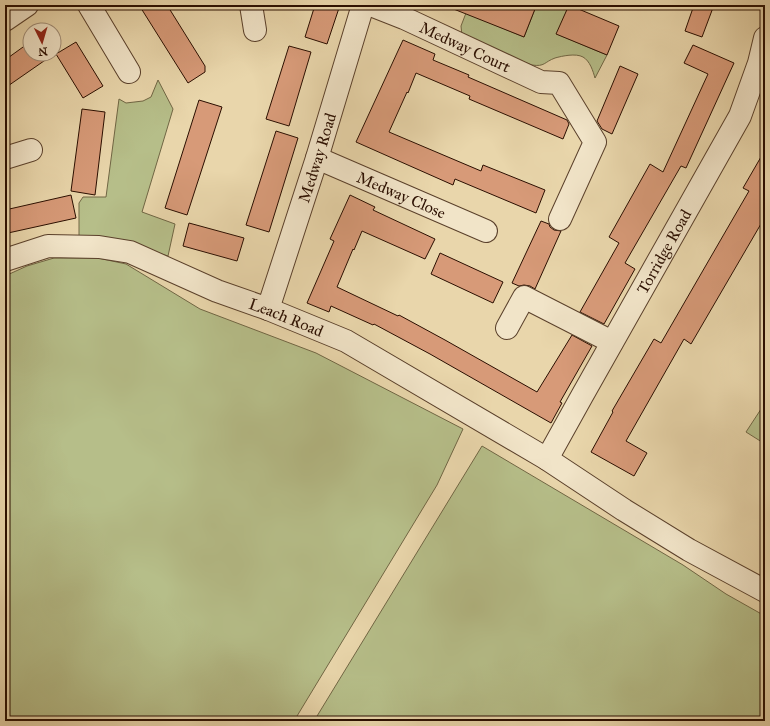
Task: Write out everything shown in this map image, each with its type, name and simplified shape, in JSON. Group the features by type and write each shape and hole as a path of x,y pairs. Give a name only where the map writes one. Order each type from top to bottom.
{"street":[{"path":"5,20 27,5"},
{"path":"89,5 129,72"},
{"path":"251,5 255,30"},
{"name":"Medway Road","path":"268,309 317,158 362,5"},
{"name":"Medway Court","path":"371,5 404,18 541,82 559,83 595,142 560,219"},
{"name":"Torridge Road","path":"547,459 740,116 759,63 765,38"},
{"path":"5,158 31,150"},
{"name":"Medway Close","path":"317,158 486,231"},
{"name":"Leach Road","path":"5,260 48,246 99,247 130,252 217,291 268,309 346,341 547,459 624,510 683,546 765,591"},
{"path":"507,328 524,297 612,342"}],"green space":[{"path":"536,5 569,5 557,34 607,55 595,78 589,64 583,57 580,56 561,56 542,65 532,65 477,44 462,36 461,26 466,13 524,37"},
{"path":"158,80 173,109 142,212 175,224 168,256 132,245 79,239 79,203 83,197 106,197 119,99 126,103 143,101 151,97"},
{"path":"54,258 98,258 126,264 200,309 316,353 463,429 437,485 294,721 5,721 5,276 27,266"},
{"path":"765,403 765,444 746,432"},
{"path":"482,446 683,565 726,594 765,616 765,721 314,721"}],"building":[{"path":"139,5 167,5 205,66 205,72 188,83"},
{"path":"315,5 340,5 327,44 305,37"},
{"path":"446,5 524,5 535,9 524,37"},
{"path":"569,5 619,26 607,55 556,34"},
{"path":"694,5 714,5 702,37 685,31"},
{"path":"403,40 435,54 433,60 469,75 468,77 567,120 569,124 563,139 469,99 470,96 416,73 389,132 481,171 483,165 545,190 536,213 455,179 453,185 356,142"},
{"path":"76,42 103,86 83,98 61,62 62,50"},
{"path":"693,45 734,63 686,168 681,166 625,263 635,269 604,324 580,312 619,243 609,237 650,164 663,172 708,74 684,63"},
{"path":"289,46 311,52 289,126 266,119"},
{"path":"22,48 22,62 42,62 5,88 5,60"},
{"path":"620,66 638,74 612,134 602,129 597,121"},
{"path":"199,100 222,107 187,215 165,208"},
{"path":"82,109 105,112 95,195 71,191"},
{"path":"276,131 298,138 269,232 246,225"},
{"path":"765,150 765,217 691,344 684,339 626,441 647,453 634,476 591,452 613,412 612,411 654,339 661,343 749,191 743,188"},
{"path":"71,195 76,218 8,233 5,210"},
{"path":"350,195 375,207 373,210 435,239 425,259 362,231 337,287 398,316 399,315 537,392 572,335 592,346 560,402 562,403 551,423 374,324 373,325 331,306 329,312 307,303 334,241 330,239"},
{"path":"541,221 549,224 554,230 561,231 535,289 530,286 519,286 512,283"},
{"path":"189,223 244,238 237,261 183,246"},
{"path":"440,253 503,282 493,303 431,274"}]}
